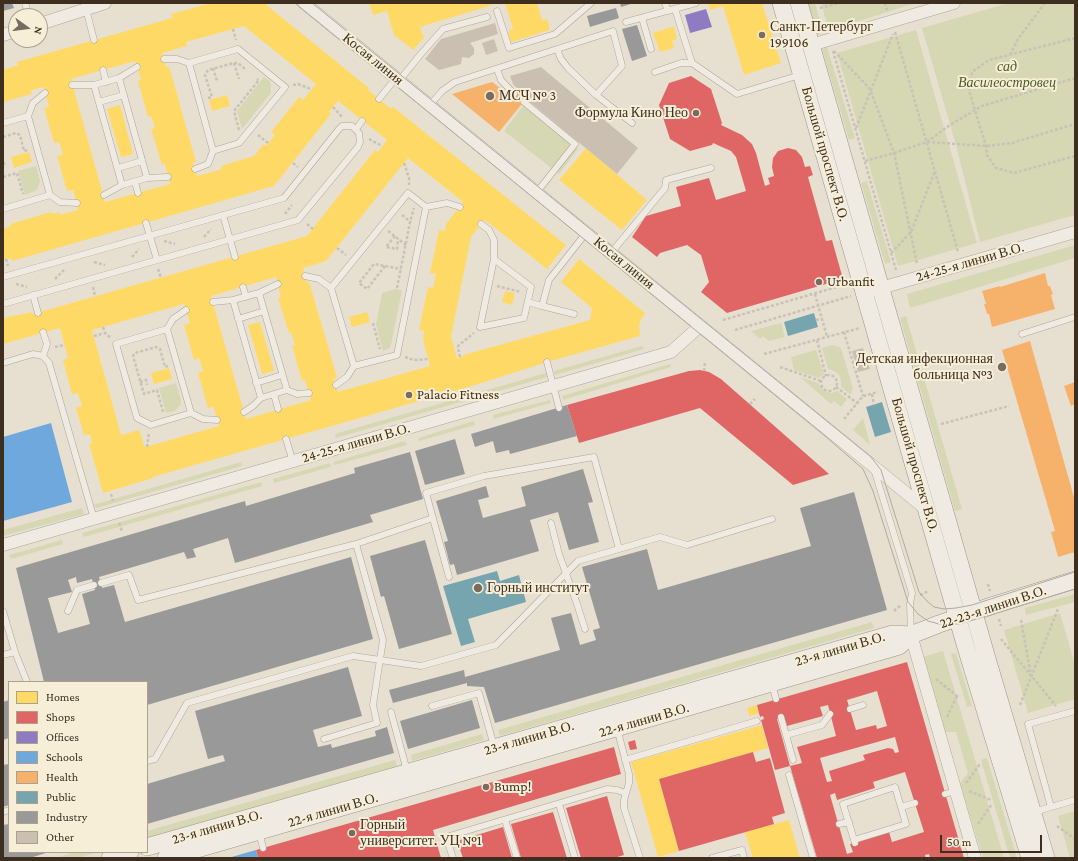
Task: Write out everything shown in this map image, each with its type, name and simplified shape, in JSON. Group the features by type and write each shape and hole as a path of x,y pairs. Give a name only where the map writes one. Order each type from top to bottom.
{"main road":[{"name":"Большой проспект В.О.","path":"782,3 927,510 966,615 1046,858"},
{"name":"Большой проспект В.О.","path":"799,3 811,45 866,293 947,519 966,615 1030,858"},
{"name":"22-23-я линии В.О.","path":"911,635 966,615 1075,580"},
{"name":"23-я линии В.О.","path":"148,847 256,824 407,773 495,748 615,721 893,634 911,635"},
{"name":"22-я линии В.О.","path":"166,858 256,824 615,721 772,683 899,646 911,635"},
{"path":"110,858 127,853"}],"street":[{"path":"48,21 105,3"},
{"name":"Косая линия","path":"304,3 927,510 947,519"},
{"path":"811,45 892,26 954,3"},
{"name":"24-25-я линии В.О.","path":"866,293 1075,232"},
{"name":"24-25-я линии В.О.","path":"3,545 672,352 700,326"},
{"path":"911,635 950,792 975,858"}],"lane":[{"path":"497,11 509,48 555,34 591,3"},
{"path":"665,3 668,11"},
{"path":"626,22 696,3"},
{"path":"86,9 94,40"},
{"path":"675,9 692,63"},
{"path":"379,99 443,29 487,16"},
{"path":"642,18 650,49"},
{"path":"430,105 442,91 455,82 613,31 622,66 596,95"},
{"path":"164,59 177,59 188,64 238,49 285,87 239,143 213,150"},
{"path":"557,49 561,59 568,68 596,95 632,123"},
{"path":"655,72 681,63 692,63 737,94 802,74"},
{"path":"188,64 213,150 208,164 195,169"},
{"path":"72,85 94,86 119,78 137,67"},
{"path":"497,69 501,80 514,94"},
{"path":"103,70 106,82"},
{"path":"119,78 147,178"},
{"path":"94,86 122,185"},
{"path":"45,93 33,103 28,116 50,195 60,202 77,203"},
{"path":"99,102 124,95"},
{"path":"524,102 575,144 537,192"},
{"path":"3,123 28,116"},
{"path":"356,128 362,121"},
{"path":"3,277 284,198 338,129 347,126 356,128 361,137 358,147 300,219 157,260 33,292 3,304"},
{"path":"118,168 142,161"},
{"path":"611,253 665,188 666,180 711,168"},
{"path":"104,195 122,185 147,178 168,177"},
{"path":"135,182 138,193"},
{"path":"331,288 408,193 426,207 447,203 460,207"},
{"path":"3,209 50,195"},
{"path":"336,386 347,377 354,366 397,355 426,207"},
{"path":"223,215 235,256"},
{"path":"146,223 157,260"},
{"path":"481,224 489,230 494,240 494,259 480,327 524,318 530,294 531,288 494,259"},
{"path":"542,306 549,280 586,233"},
{"path":"305,276 319,279 331,288 354,366"},
{"path":"213,302 233,300 259,293 278,284"},
{"path":"243,287 246,296"},
{"path":"33,292 38,312"},
{"path":"259,293 287,390"},
{"path":"233,300 261,398"},
{"path":"528,302 574,314"},
{"path":"186,310 173,320 167,329 116,344 137,418 151,425 191,413 203,419 217,420"},
{"path":"238,319 264,311"},
{"path":"1022,334 1075,317"},
{"path":"167,329 191,413"},
{"path":"43,332 47,344 43,356"},
{"path":"3,363 33,354 43,356 49,363 94,519"},
{"path":"547,362 559,408"},
{"path":"256,383 282,375"},
{"path":"244,412 254,406 261,398 287,390 297,394 309,393"},
{"path":"274,394 278,409"},
{"path":"286,438 293,462"},
{"path":"449,577 426,493 484,476 594,457 619,549"},
{"path":"873,466 912,593 910,604 911,635"},
{"path":"101,583 129,575 138,600 356,544 432,518"},
{"path":"148,761 154,759 187,703 353,656 421,666 496,645 578,561 660,537 687,544 772,519"},
{"path":"551,523 559,554 585,629"},
{"path":"324,739 377,723 373,705 383,640 356,544"},
{"path":"68,611 77,590 94,585"},
{"path":"3,611 15,652 27,681"},
{"path":"3,655 15,652"},
{"path":"772,683 776,699"},
{"path":"432,706 478,693 495,748"},
{"path":"850,709 863,705"},
{"path":"1052,807 1028,724 1075,711"},
{"path":"391,712 407,773"},
{"path":"786,735 822,725 830,714"},
{"path":"781,717 793,760"},
{"path":"615,721 629,774 629,783 625,793 624,808 640,858"},
{"path":"625,760 757,721"},
{"path":"789,775 808,834 813,858"},
{"path":"895,788 901,807 906,824 855,841 843,804 895,788"},
{"path":"453,858 446,837 608,790 617,790 625,793"},
{"path":"1032,812 1075,800"},
{"path":"901,807 915,803"},
{"path":"559,804 575,858"},
{"path":"505,820 517,858"},
{"path":"839,824 849,822"},
{"path":"256,824 263,848"},
{"path":"712,858 742,850 744,858"}],"path":[{"path":"820,8 839,3"},
{"path":"1010,55 1018,39 1045,3"},
{"path":"855,129 892,26"},
{"path":"892,26 958,252"},
{"path":"1075,38 989,60 972,72 969,91 986,146 987,155 996,168 1014,173 1075,156"},
{"path":"896,270 832,50 870,89 894,153 917,264"},
{"path":"234,63 238,79"},
{"path":"199,101 212,97 205,75 208,70 238,63 247,71"},
{"path":"213,68 216,81"},
{"path":"236,118 234,111 259,80 253,75"},
{"path":"865,161 927,142 950,124 982,106 1075,78"},
{"path":"285,87 298,84 311,89"},
{"path":"927,142 986,146 1012,143 1075,124"},
{"path":"251,129 268,143"},
{"path":"3,137 16,133 20,135 24,151 37,147"},
{"path":"361,137 382,146"},
{"path":"3,163 5,167"},
{"path":"404,163 409,178 408,193"},
{"path":"891,253 911,232 935,171"},
{"path":"3,177 17,173 19,183"},
{"path":"397,288 416,199"},
{"path":"395,208 410,222 423,225"},
{"path":"388,231 406,245"},
{"path":"395,236 386,247 397,249 398,239"},
{"path":"92,262 111,267"},
{"path":"385,266 367,289 359,282 374,264 385,266 401,269"},
{"path":"51,284 69,265"},
{"path":"364,269 368,272"},
{"path":"15,284 33,292"},
{"path":"489,284 530,294"},
{"path":"723,320 848,284"},
{"path":"735,330 866,293"},
{"path":"814,294 827,337"},
{"path":"816,320 822,319"},
{"path":"373,323 378,340"},
{"path":"103,327 105,333 116,344"},
{"path":"460,357 457,351 459,345 468,339 480,327"},
{"path":"764,354 860,328"},
{"path":"844,332 862,396"},
{"path":"94,336 105,333"},
{"path":"816,339 826,376 822,382"},
{"path":"160,402 157,390 144,394 133,356 135,353 156,347 160,349 165,367 177,363"},
{"path":"397,355 414,360 428,359"},
{"path":"704,371 705,362"},
{"path":"780,367 822,382"},
{"path":"826,376 832,376 836,379 836,387"},
{"path":"140,382 146,380 147,385"},
{"path":"822,382 823,387 828,391 836,387"},
{"path":"836,387 857,403"},
{"path":"844,419 862,396 879,392"},
{"path":"872,394 874,405"},
{"path":"750,404 755,399"},
{"path":"941,424 1009,406"},
{"path":"119,522 122,531"},
{"path":"1020,705 1058,609"},
{"path":"1021,620 1032,676"},
{"path":"1001,639 1057,707"},
{"path":"933,676 959,695 946,719"},
{"path":"980,764 962,789 991,800"},
{"path":"1057,826 1075,839"}],"green space":[{"path":"808,3 815,3 823,32 817,35"},
{"path":"821,3 915,3 829,31"},
{"name":"сад Василеостровец","path":"1009,3 1075,3 1075,215 980,242 956,145 922,28"},
{"path":"916,30 977,243 898,266 837,53"},
{"path":"827,47 855,138 849,140 822,49"},
{"path":"264,77 270,81 271,93 242,129 237,111"},
{"path":"523,106 578,149 559,174 504,131"},
{"path":"36,166 40,181 39,185 37,190 25,195 18,171"},
{"path":"867,181 891,262 885,264 861,183"},
{"path":"1075,245 1075,258 910,308 907,294"},
{"path":"395,289 402,290 391,345 390,348 383,351 376,325 382,293"},
{"path":"906,316 962,509 955,511 900,318"},
{"path":"781,323 785,337 769,341 763,336 760,339 751,331"},
{"path":"832,345 840,347 842,351 853,388 851,395 841,387 839,375 828,369 822,348"},
{"path":"642,346 644,349 555,375 554,371"},
{"path":"816,350 824,374 819,378 794,370 791,357"},
{"path":"670,364 671,367 563,400 562,396"},
{"path":"546,373 547,377 336,438 335,434"},
{"path":"800,377 818,383 825,391 831,393 837,391 847,399 841,407 834,401 831,404"},
{"path":"176,383 181,404 175,411 166,413 159,388"},
{"path":"550,400 551,403 493,419 493,415"},
{"path":"863,418 870,445 853,430"},
{"path":"474,421 475,425 419,441 418,438"},
{"path":"405,441 407,445 335,465 333,462"},
{"path":"241,462 242,466 97,508 93,505"},
{"path":"330,463 331,467 274,483 273,479"},
{"path":"261,482 262,486 84,537 82,533"},
{"path":"82,508 84,514 3,536 3,530"},
{"path":"62,540 63,544 11,559 9,555"},
{"path":"1075,594 1075,602 1026,615 1025,608"},
{"path":"1060,613 1075,665 1075,699 1028,713 1004,630"},
{"path":"872,622 874,628 500,736 498,730"},
{"path":"943,651 1004,858 983,858 960,783 968,773 956,732 945,732 923,657"},
{"path":"956,653 972,706 967,707 951,654"},
{"path":"482,734 484,740 412,761 411,755"},
{"path":"987,758 1017,858 1010,858 981,760"},
{"path":"395,760 397,766 148,838 148,831"},
{"path":"1075,811 1075,858 1070,858 1058,816"},
{"path":"72,853 95,853 78,858 55,858"}],"building: Homes":[{"path":"211,3 264,3 369,88 368,90 391,109 392,106 566,245 547,269 485,220 471,237 451,337 457,358 464,356 463,355 590,320 592,308 561,282 579,259 645,313 639,324 640,336 547,362 472,386 156,476 103,493 89,444 92,443 90,434 84,435 76,408 82,406 78,393 72,394 63,360 68,358 60,328 3,344 3,318 32,312 33,314 307,236 375,150 378,152 387,140 338,101 329,112 331,114 274,186 12,261 11,258 3,260 3,229 11,226 10,224 51,212 52,214 59,212 60,215 78,210 73,190 67,191 57,156 63,155 59,142 54,143 44,108 49,107 44,87 31,90 32,94 3,102 3,70 18,65 17,62 172,18 171,14","holes":["244,26 316,84 303,100 299,97 271,132 275,135 266,146 264,144 254,156 221,166 222,169 197,176 193,162 196,162 169,66 166,67 162,53 187,46 186,42","135,61 141,80 138,81 148,117 151,116 155,128 151,129 162,165 165,164 170,184 105,202 71,79","408,158 463,202 446,224 445,231 439,230 430,273 436,274 433,288 428,287 419,330 424,331 423,339 430,366 338,392 334,379 337,378 326,339 309,282 307,283 303,268 326,261","276,277 281,297 278,298 289,333 291,332 295,345 292,345 302,381 305,380 311,400 246,419 211,296","184,304 190,323 184,325 194,360 199,358 203,371 198,373 208,408 213,406 219,426 145,447 139,430 121,435 92,330"]},
{"path":"369,3 492,3 492,5 420,27 424,38 413,50 394,35 387,11 373,15"},
{"path":"505,3 537,3 542,20 547,19 550,30 511,42 508,31 513,29"},
{"path":"708,3 762,3 781,63 744,75 723,6 710,10"},
{"path":"674,26 677,39 672,41 674,48 660,52 653,33"},
{"path":"227,95 230,106 212,111 209,100"},
{"path":"120,105 133,154 121,157 107,109"},
{"path":"586,148 647,200 622,230 559,180"},
{"path":"29,152 32,162 14,168 11,157"},
{"path":"505,291 515,293 512,305 502,302"},
{"path":"367,312 370,322 352,327 349,317"},
{"path":"260,322 274,371 262,374 248,325"},
{"path":"169,368 172,379 154,384 151,373"},
{"path":"757,705 759,713 749,716 747,708"},
{"path":"762,725 768,748 659,779 679,851 658,857 631,762"},
{"path":"789,820 800,858 753,858 745,832"}],"building: Shops":[{"path":"691,76 711,89 722,123 721,125 742,135 752,144 765,186 770,184 768,178 774,176 772,167 773,158 778,151 788,148 796,150 802,157 805,167 810,166 813,175 808,177 826,241 832,240 843,279 727,313 701,292 709,282 701,255 687,245 660,253 657,257 632,237 646,216 681,206 676,187 709,178 716,200 746,191 736,157 731,151 713,143 712,145 690,151 670,139 659,105 669,83"},
{"path":"700,370 709,372 721,379 829,474 793,485 700,408 579,443 567,405 689,371"},
{"path":"907,662 964,858 930,858 929,854 925,855 926,858 817,858 790,766 775,770 761,720 764,719 763,716 760,717 757,705","holes":["877,691 887,726 877,729 876,725 856,730 847,700","828,705 836,736 797,747 802,763 790,766 777,719 784,717 787,726 823,716 820,707","895,737 899,752 895,753 893,749 888,748 863,755 865,760 829,771 832,781 827,782 820,758","905,772 924,832 892,842 889,832 850,844 853,852 847,854 830,795 835,793 837,800 875,788 873,782"]},
{"path":"635,740 637,749 630,750 628,742"},
{"path":"614,747 621,774 433,830 441,858 258,858 256,850"},
{"path":"753,752 756,762 770,758 785,813 772,817 774,824 679,851 659,779"},
{"path":"607,796 624,855 614,858 581,858 566,808"},
{"path":"553,812 567,858 521,858 511,824"},
{"path":"503,827 512,858 463,858 457,841"}],"building: Offices":[{"path":"706,9 712,27 690,33 685,15"}],"building: Schools":[{"path":"51,423 72,502 3,521 3,437"},
{"path":"256,850 258,858 228,858"}],"building: Health":[{"path":"492,82 512,97 517,91 526,99 499,132 452,94"},
{"path":"1045,273 1048,286 1050,286 1053,294 1051,295 1055,309 992,327 989,314 987,314 984,304 986,304 982,291"},
{"path":"1030,341 1075,501 1075,552 1058,557 1051,532 1055,531 1002,350"},
{"path":"1075,382 1075,404 1071,406 1064,386"}],"building: Public":[{"path":"814,313 818,327 788,336 784,322"},
{"path":"882,402 891,432 875,437 866,407"},
{"path":"497,571 500,581 519,575 526,602 468,619 475,642 461,646 443,586"}],"building: Industry":[{"path":"3,3 12,3 14,8 8,8 8,10 3,11"},
{"path":"620,3 634,3 621,7"},
{"path":"616,8 619,18 590,27 587,16"},
{"path":"637,25 647,56 632,61 622,29"},
{"path":"567,405 577,436 510,454 509,450 496,453 493,441 475,447 471,434"},
{"path":"455,439 465,474 425,485 415,451"},
{"path":"410,452 423,499 370,515 373,522 235,563 228,538 193,549 196,557 187,559 184,552 99,577 102,588 114,585 125,622 351,557 373,639 148,705 148,681 44,681 16,568 245,501 246,506 355,473 354,468","holes":["76,577 77,583 92,579 95,590 82,594 90,624 58,633 48,598 72,592 68,580"]},
{"path":"583,469 593,502 588,503 599,542 569,550 558,512 530,520 539,551 457,575 454,564 450,565 444,542 448,541 436,501 486,486 489,497 478,500 483,518 526,506 521,487"},
{"path":"854,492 887,610 495,723 484,687 467,686 467,683 393,703 389,690 464,670 465,677 560,650 551,618 571,613 580,645 596,640 593,630 600,628 582,567 647,549 658,590 811,546 800,508"},
{"path":"425,540 452,634 399,649 384,596 381,597 370,556"},
{"path":"348,667 362,716 313,730 318,747 331,744 332,748 376,736 375,731 387,727 394,753 148,824 148,784 225,761 223,755 208,759 195,711"},
{"path":"8,700 8,738 3,740 3,702"},
{"path":"472,700 480,728 408,749 400,721"},
{"path":"8,764 8,805 3,807 3,765"},
{"path":"8,824 8,853 46,853 30,858 3,858 3,825"}],"building: Other":[{"path":"495,23 498,34 470,43 474,48 474,54 469,58 462,57 461,64 439,70 425,59 441,39"},
{"path":"494,39 498,51 486,55 482,43"},
{"path":"541,67 638,148 617,174 517,91 518,89 513,84 510,76"},
{"path":"863,348 870,369 858,372 852,351"}],"tram line":[{"path":"295,3 825,436 863,469 873,491 908,602 918,614 928,621 939,624 960,624 1075,589"},
{"path":"312,3 871,457 881,470 919,592 934,607 944,609 972,605 1075,572"}],"place":[{"name":"Санкт-Петербург 199106","path":"762,35"},
{"name":"МСЧ № 3","path":"490,96"},
{"name":"Формула Кино Нео","path":"696,113"},
{"name":"Urbanfit","path":"819,282"},
{"name":"Детская инфекционная больница №3","path":"1002,367"},
{"name":"Palacio Fitness","path":"409,395"},
{"name":"Горный институт","path":"478,588"},
{"name":"Bump!","path":"486,787"},
{"name":"Горный университет. УЦ №1","path":"352,833"}]}
